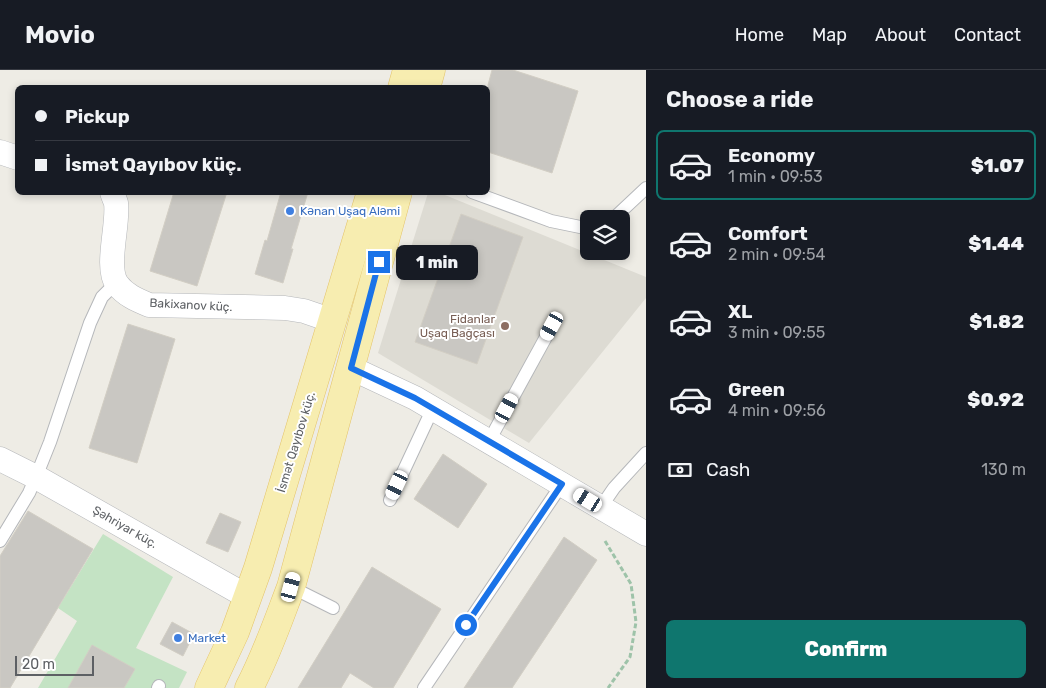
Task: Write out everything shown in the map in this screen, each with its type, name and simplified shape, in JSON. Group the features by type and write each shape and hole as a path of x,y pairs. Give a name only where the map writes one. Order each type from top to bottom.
{"main road":[{"path":"403,85 407,70"},
{"path":"427,85 431,70"},
{"name":"İsmət Qayıbov küç.","path":"209,688 235,632 258,568 370,195"},
{"path":"249,688 274,633 291,587 397,195"}],"street":[{"path":"0,152 15,157"},
{"path":"113,195 116,202 116,212 112,264 116,283"},
{"name":"Bakixanov küç.","path":"116,283 130,296 149,305 285,308 304,311 333,321"},
{"path":"351,368 415,398 646,534"},
{"name":"Şəhriyar küç.","path":"0,459 36,477 248,597"}],"lane":[{"path":"623,210 646,188"},
{"path":"480,195 551,221 580,227"},
{"path":"0,541 29,493 36,477 50,442 90,323 102,297 116,283"},
{"path":"490,441 552,326"},
{"path":"390,500 432,408"},
{"path":"601,507 614,488 646,453"},
{"path":"424,688 562,484"},
{"path":"291,587 333,608"}],"path":[{"path":"601,507 599,522 603,536 631,584 636,622 630,657 608,688"}],"shaded area":[{"name":"Fidanlar Uşaq Bağçası","path":"427,195 445,195 580,250 580,260 604,260 646,277 646,298 529,443 378,353"}],"green space":[{"path":"103,534 173,577 136,648 187,672 179,688 38,688 77,621 58,608"}],"building":[{"path":"492,70 513,70 578,91 552,173 490,153 490,85 488,85"},
{"path":"173,195 226,195 197,286 150,271"},
{"path":"280,195 307,195 283,283 255,274 265,240 267,241"},
{"path":"461,214 523,237 477,364 415,342"},
{"path":"128,324 175,339 137,463 89,448"},
{"path":"443,454 487,484 458,528 414,499"},
{"path":"28,511 93,549 10,688 0,688 0,556"},
{"path":"220,513 241,522 228,552 206,543"},
{"path":"564,537 597,560 512,688 464,688"},
{"path":"372,567 441,609 393,688 374,688 350,673 341,688 298,688"},
{"path":"172,622 194,634 183,656 160,644"},
{"path":"92,645 135,669 124,688 68,688"}],"place":[{"name":"Kənan Uşaq Aləmi","path":"290,211"},
{"name":"Fidanlar Uşaq Bağçası","path":"505,326"},
{"name":"Market","path":"178,638"}],"route":[{"path":"379,262 351,368 415,398 562,484 466,625"}]}
